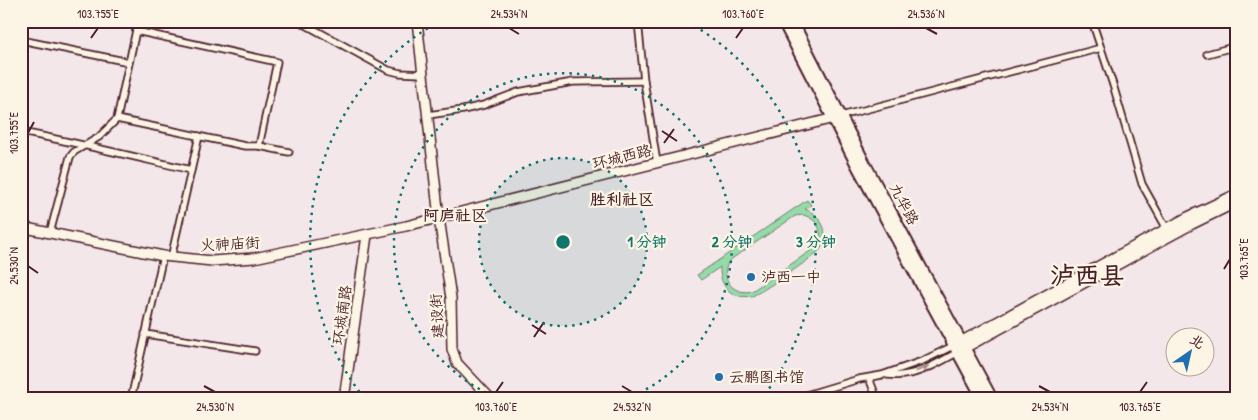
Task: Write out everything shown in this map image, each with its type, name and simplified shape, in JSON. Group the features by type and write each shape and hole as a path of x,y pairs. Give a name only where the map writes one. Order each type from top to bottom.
{"highway":[{"name":"九华路","path":"783,21 837,117"},
{"name":"九华路","path":"792,21 882,211 992,399"},
{"name":"九华路","path":"960,347 983,399"}],"street":[{"path":"50,233 68,162 74,152 105,132 117,119 138,21"},
{"path":"300,21 388,70 400,73 423,74"},
{"name":"建设街","path":"417,21 450,298 453,356 457,363 491,399"},
{"path":"638,21 644,81 656,163"},
{"path":"1092,21 1142,184 1167,229"},
{"path":"136,31 277,62 259,146"},
{"path":"21,40 129,62"},
{"path":"1207,54 1237,46"},
{"path":"837,117 1101,48"},
{"path":"428,115 476,107 518,92 573,82 644,81"},
{"name":"环城西路","path":"439,218 837,117"},
{"path":"117,119 245,146 259,146 289,152"},
{"path":"21,132 191,170"},
{"path":"131,399 145,334 199,136"},
{"path":"960,347 1167,229 1237,194"},
{"path":"793,399 808,393 882,375 960,347 1237,202"},
{"name":"火神庙街","path":"21,227 167,257 212,260 254,258 439,218"},
{"name":"环城南路","path":"344,399 367,234"},
{"path":"145,334 255,351"},
{"path":"869,378 877,399"}],"green space":[{"path":"807,200 811,205 805,209 816,216 823,226 825,238 820,250 766,289 752,296 738,296 728,290 724,286 720,267 701,280 697,275","holes":["803,215 817,223 820,232 819,242 816,247 752,291 738,291 733,288 726,278 727,266 730,260 795,216"]}],"place":[{"name":"泸西一中","path":"751,277"},
{"name":"云鹏图书馆","path":"719,377"}],"district":[{"name":"胜利社区","path":"622,199"},
{"name":"阿庐社区","path":"455,215"},
{"name":"泸西县","path":"1087,275"}]}
